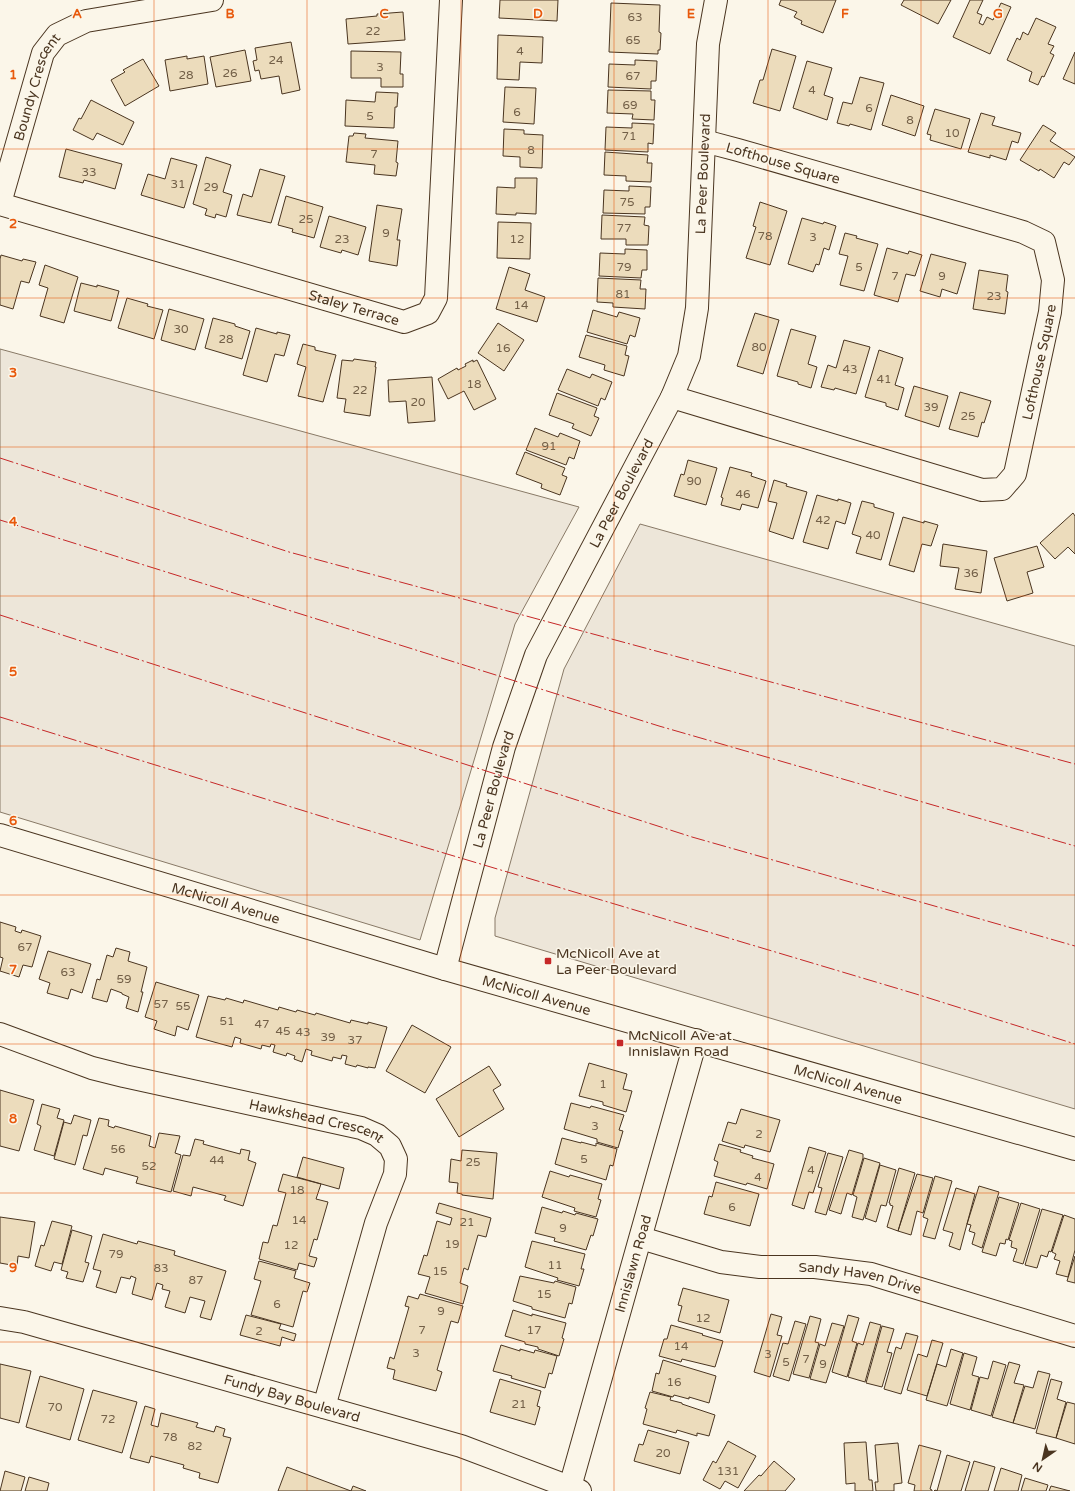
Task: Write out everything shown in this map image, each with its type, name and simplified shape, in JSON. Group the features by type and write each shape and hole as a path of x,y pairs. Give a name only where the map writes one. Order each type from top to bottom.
{"street":[{"name":"Boundy Crescent","path":"0,203 42,53 57,36 86,21 212,0"},
{"name":"Staley Terrace","path":"0,203 404,322 428,313 436,298 451,0"},
{"name":"La Peer Boulevard","path":"445,969 504,746 536,655 672,397 689,356 697,308 708,44 716,0"},
{"name":"Lofthouse Square","path":"672,397 982,490 1002,489 1016,474 1050,312 1053,280 1044,242 1023,232 704,141"},
{"name":"McNicoll Avenue","path":"0,835 445,969 1075,1149"},
{"name":"Hawkshead Crescent","path":"0,1034 92,1068 361,1128 378,1135 390,1146 396,1159 395,1174 376,1223 324,1407"},
{"name":"Innislawn Road","path":"575,1489 641,1238 696,1040"},
{"name":"Sandy Haven Drive","path":"641,1238 721,1262 760,1267 815,1267 871,1274 1075,1336"},
{"name":"Fundy Bay Boulevard","path":"0,1318 24,1322 461,1446 575,1489"}],"shaded area":[{"path":"0,349 579,507 515,624 420,940 0,812"},
{"path":"640,524 1075,646 1075,1109 495,936 495,918 564,669"}],"building":[{"path":"500,0 558,0 557,21 499,18"},
{"path":"781,0 836,0 823,33 801,24 802,21 794,17 797,12 779,5"},
{"path":"904,0 951,0 938,24 901,5"},
{"path":"970,0 983,0 977,13 982,15 979,23 983,25 987,17 993,20 1001,3 1011,7 990,54 953,37"},
{"path":"611,3 660,5 659,32 661,33 660,50 658,50 658,54 609,52"},
{"path":"403,12 405,40 348,44 346,19"},
{"path":"1036,18 1056,27 1048,44 1054,46 1050,53 1054,55 1044,77 1042,76 1038,85 1029,81 1032,72 1007,60 1017,38 1020,40 1023,32 1028,35"},
{"path":"498,35 543,37 542,63 520,62 519,80 497,79"},
{"path":"291,42 300,90 282,94 279,76 261,79 259,70 255,71 253,61 257,60 255,48"},
{"path":"772,49 796,56 780,111 753,103 760,80 763,80"},
{"path":"245,50 251,81 216,87 210,57"},
{"path":"351,51 401,52 400,74 403,74 403,87 381,87 381,78 351,78"},
{"path":"1075,52 1075,84 1063,79"},
{"path":"187,56 187,59 204,56 208,84 170,91 165,60"},
{"path":"143,59 159,86 125,106 111,80 125,72 123,70"},
{"path":"635,60 657,61 656,81 651,81 651,89 608,87 609,64 635,65"},
{"path":"807,61 832,68 824,95 833,98 827,120 793,108"},
{"path":"860,77 884,83 871,130 850,124 849,126 837,123 843,102 852,104"},
{"path":"505,87 536,88 534,124 503,122"},
{"path":"608,90 651,91 651,100 655,100 654,120 632,119 633,114 607,113"},
{"path":"376,92 398,93 397,107 395,107 394,128 345,126 346,100 375,102"},
{"path":"891,95 924,106 915,136 882,125"},
{"path":"91,100 134,122 123,145 97,133 93,140 73,130 79,118 81,119"},
{"path":"935,109 970,119 961,149 930,140 931,135 927,134"},
{"path":"981,113 995,117 992,125 1021,133 1018,143 1012,141 1006,160 990,155 990,158 968,152"},
{"path":"632,123 654,124 653,144 648,143 648,152 605,150 606,127 632,128"},
{"path":"1043,125 1056,133 1050,141 1075,157 1069,165 1064,162 1054,178 1040,169 1039,171 1020,160"},
{"path":"504,129 524,130 524,134 543,135 542,168 520,167 520,157 503,156"},
{"path":"354,133 366,134 365,138 398,141 396,162 398,163 396,176 374,174 375,165 346,162 349,136 353,136"},
{"path":"66,149 122,164 115,189 84,180 83,183 59,177"},
{"path":"605,152 648,155 647,163 652,163 651,182 626,181 626,176 604,175"},
{"path":"206,157 231,165 223,192 232,195 226,217 216,214 215,218 205,215 207,209 193,204"},
{"path":"171,158 197,165 184,208 141,195 148,174 165,179"},
{"path":"260,169 285,176 271,223 237,215 243,194 252,197"},
{"path":"515,178 537,178 536,214 496,214 497,187 515,188"},
{"path":"629,186 651,187 650,207 645,207 645,214 603,213 604,190 629,191"},
{"path":"286,196 323,207 314,238 292,232 293,229 278,225"},
{"path":"760,202 787,211 770,265 746,258 756,227 753,226"},
{"path":"377,205 402,209 397,240 400,240 397,266 369,261"},
{"path":"602,215 645,217 644,225 649,226 648,245 626,245 626,239 601,239"},
{"path":"329,216 366,227 358,255 342,250 341,253 320,247"},
{"path":"802,218 836,226 829,250 824,248 819,265 816,264 813,272 788,264"},
{"path":"498,222 531,223 530,259 497,258"},
{"path":"845,233 857,236 856,238 878,244 864,291 840,285 848,256 839,254"},
{"path":"887,248 908,254 909,251 922,255 915,276 906,274 898,302 874,295"},
{"path":"625,249 647,250 647,270 642,270 641,278 599,276 600,253 625,254"},
{"path":"931,254 966,263 957,294 942,289 940,297 920,291"},
{"path":"1,255 22,261 23,259 36,262 29,283 21,281 13,309 0,305"},
{"path":"45,265 78,277 64,323 40,316 48,288 39,285"},
{"path":"509,267 530,274 525,290 545,297 537,322 496,309"},
{"path":"979,270 1008,275 1006,291 1008,292 1005,314 973,309"},
{"path":"598,278 641,280 640,289 646,289 645,309 613,307 613,303 597,302"},
{"path":"81,283 97,287 97,285 119,291 111,321 74,311"},
{"path":"127,298 148,304 147,306 163,310 154,339 118,328"},
{"path":"169,309 204,319 195,350 161,340"},
{"path":"593,310 617,317 619,312 640,318 635,337 630,335 627,344 587,332"},
{"path":"755,313 779,320 763,374 737,366"},
{"path":"213,318 235,324 235,326 250,331 242,359 205,348"},
{"path":"498,323 524,340 504,371 478,353"},
{"path":"256,328 277,334 277,332 290,335 284,356 275,354 267,382 243,375"},
{"path":"791,329 816,336 808,364 817,367 811,388 798,384 798,382 777,376"},
{"path":"586,335 627,346 625,355 629,356 624,376 604,370 605,365 579,357"},
{"path":"844,340 870,347 856,394 835,388 834,390 821,387 828,365 836,368"},
{"path":"303,344 315,347 315,350 336,355 323,402 298,396 306,367 297,364"},
{"path":"879,350 903,358 895,385 904,388 898,410 886,406 886,403 865,397"},
{"path":"354,359 376,362 370,416 344,412 346,399 337,398 342,360 353,361"},
{"path":"473,360 473,362 477,360 496,399 474,410 464,391 448,399 438,379 457,368 458,370 466,366 465,364"},
{"path":"567,369 590,378 592,374 612,382 605,400 601,398 598,406 558,390"},
{"path":"432,377 435,421 408,423 406,401 389,402 388,380"},
{"path":"914,386 948,396 939,427 905,416"},
{"path":"960,392 991,401 984,423 982,422 978,437 949,429"},
{"path":"557,393 597,408 594,416 599,418 591,436 572,428 574,424 549,415"},
{"path":"535,428 558,437 560,433 580,441 574,459 569,457 566,465 526,450"},
{"path":"525,452 565,468 562,475 567,477 560,495 541,488 542,484 516,474"},
{"path":"688,460 717,468 706,505 674,496 681,474 684,475"},
{"path":"730,467 752,473 751,476 766,481 758,508 742,504 740,510 721,505 723,498 721,497"},
{"path":"774,480 787,484 786,486 807,492 793,539 769,531 777,503 768,501"},
{"path":"817,495 851,503 845,524 836,521 828,549 803,542"},
{"path":"862,501 874,504 874,507 894,513 881,560 856,553 861,537 852,534"},
{"path":"1073,513 1075,516 1075,554 1068,547 1055,559 1040,543"},
{"path":"903,517 938,525 931,546 922,544 914,572 889,565"},
{"path":"943,544 987,551 981,593 955,589 959,568 940,566"},
{"path":"1037,546 1044,567 1027,572 1033,593 1007,601 994,558"},
{"path":"0,922 16,927 15,931 21,933 22,930 41,936 32,967 23,965 19,977 0,971 3,958 0,957"},
{"path":"116,948 130,952 128,961 147,967 138,1012 126,1008 129,997 111,989 107,1002 92,998 97,979 100,980 107,955 113,957"},
{"path":"48,951 91,964 82,993 71,989 68,999 47,993 50,983 39,979"},
{"path":"156,982 199,995 188,1030 177,1026 175,1036 154,1029 157,1021 145,1017"},
{"path":"208,996 225,1000 226,998 243,1003 244,1000 278,1010 279,1007 296,1012 297,1010 315,1015 316,1013 350,1023 351,1020 368,1024 368,1022 387,1027 375,1068 357,1065 356,1067 345,1064 347,1056 342,1055 341,1059 333,1057 332,1061 311,1055 312,1051 306,1049 302,1062 294,1059 295,1056 287,1053 286,1056 273,1052 275,1045 271,1044 270,1047 262,1045 261,1049 240,1043 241,1039 235,1037 232,1047 196,1037"},
{"path":"412,1025 451,1047 425,1093 386,1071"},
{"path":"589,1063 627,1074 623,1089 632,1091 626,1112 603,1105 603,1102 579,1096"},
{"path":"489,1066 501,1085 493,1090 504,1109 459,1137 436,1099"},
{"path":"0,1090 34,1100 19,1151 0,1146"},
{"path":"571,1103 590,1108 591,1106 624,1115 619,1130 623,1131 618,1148 597,1142 597,1139 564,1129"},
{"path":"42,1104 60,1109 57,1118 64,1120 54,1156 34,1150 41,1126 37,1124"},
{"path":"741,1109 780,1120 770,1152 745,1145 744,1148 722,1141 728,1122 736,1124"},
{"path":"74,1115 91,1120 87,1136 83,1135 75,1165 54,1159 64,1122 71,1124"},
{"path":"99,1118 109,1120 108,1126 114,1128 115,1126 151,1136 149,1146 155,1148 159,1133 180,1136 175,1153 181,1155 171,1192 136,1183 138,1177 105,1168 103,1175 83,1169"},
{"path":"562,1138 596,1146 596,1143 617,1149 613,1166 610,1165 606,1180 555,1164"},
{"path":"195,1139 204,1141 203,1144 240,1154 241,1149 250,1151 248,1160 256,1163 243,1206 224,1200 226,1196 193,1187 191,1196 173,1191 183,1155 190,1156"},
{"path":"719,1144 741,1150 740,1152 753,1156 752,1158 774,1164 767,1189 714,1176 718,1162 714,1160"},
{"path":"809,1147 826,1152 813,1193 809,1192 804,1209 792,1205"},
{"path":"462,1150 497,1153 493,1199 462,1195 457,1193 458,1183 449,1182 451,1159 461,1161"},
{"path":"849,1150 863,1154 863,1158 852,1195 847,1193 841,1214 829,1210"},
{"path":"828,1153 843,1157 826,1215 815,1212 822,1188 818,1187"},
{"path":"303,1157 344,1168 339,1189 297,1177"},
{"path":"864,1158 880,1163 863,1220 852,1217 857,1197 853,1195"},
{"path":"880,1165 896,1170 886,1206 881,1205 876,1222 865,1218"},
{"path":"899,1168 915,1173 898,1231 887,1227 893,1206 889,1203"},
{"path":"550,1171 569,1177 570,1175 602,1184 598,1199 601,1200 596,1217 574,1211 575,1208 542,1197"},
{"path":"283,1174 321,1184 316,1199 328,1202 317,1240 314,1239 309,1256 317,1258 314,1267 299,1263 297,1270 259,1259 263,1242 268,1243 273,1225 277,1226 286,1193 278,1191"},
{"path":"917,1174 933,1178 923,1213 917,1211 911,1235 898,1231"},
{"path":"935,1176 952,1181 935,1239 923,1236 928,1219 923,1217"},
{"path":"716,1182 759,1194 750,1226 704,1214 709,1196 712,1197"},
{"path":"979,1186 999,1192 982,1248 972,1244 975,1233 969,1231 971,1225 967,1224"},
{"path":"956,1188 975,1194 960,1250 949,1246 953,1233 943,1230"},
{"path":"999,1197 1019,1203 1008,1240 1006,1239 1005,1244 1000,1243 996,1256 982,1252"},
{"path":"439,1203 491,1218 486,1237 478,1235 468,1270 464,1268 460,1283 468,1286 463,1304 425,1293 430,1277 418,1274 424,1255 427,1256 437,1221 450,1225 452,1218 436,1213"},
{"path":"1021,1203 1040,1209 1023,1264 1013,1261 1017,1249 1011,1247 1012,1241 1009,1240"},
{"path":"542,1207 562,1213 563,1211 575,1215 576,1213 598,1219 593,1236 591,1235 586,1250 554,1241 555,1238 535,1233"},
{"path":"1042,1209 1063,1215 1051,1252 1049,1251 1047,1257 1041,1255 1037,1268 1025,1265"},
{"path":"1064,1215 1075,1219 1075,1250 1068,1277 1056,1274 1060,1261 1054,1259 1056,1254 1052,1252"},
{"path":"0,1217 35,1222 29,1258 18,1256 17,1266 0,1263"},
{"path":"52,1221 72,1226 62,1264 54,1262 51,1271 35,1266 41,1245 44,1246"},
{"path":"72,1230 92,1236 85,1262 89,1263 83,1282 66,1278 68,1272 61,1270"},
{"path":"103,1234 137,1244 138,1241 175,1251 174,1255 226,1271 211,1320 200,1317 205,1301 190,1297 185,1313 165,1307 170,1291 162,1289 163,1285 157,1283 152,1300 132,1294 136,1278 131,1276 130,1279 121,1277 116,1293 96,1287 101,1271 93,1269"},
{"path":"532,1241 585,1254 581,1269 584,1269 579,1286 557,1280 558,1278 525,1267"},
{"path":"1075,1256 1075,1283 1067,1281"},
{"path":"259,1261 296,1271 294,1278 310,1283 307,1292 303,1291 293,1327 251,1315 261,1281 254,1279"},
{"path":"520,1276 554,1283 555,1281 576,1287 572,1304 569,1303 565,1318 532,1309 532,1307 513,1301"},
{"path":"683,1288 729,1300 720,1333 678,1321 682,1306 678,1305"},
{"path":"420,1294 463,1306 458,1323 451,1321 437,1370 442,1372 436,1391 393,1379 395,1370 387,1368 390,1357 394,1359 409,1307 405,1306 408,1296 418,1299"},
{"path":"513,1310 532,1316 532,1314 566,1323 562,1338 564,1339 559,1356 538,1349 538,1347 525,1344 525,1342 505,1336"},
{"path":"771,1314 782,1317 777,1335 782,1336 770,1377 754,1372"},
{"path":"246,1315 281,1324 279,1329 296,1334 294,1341 282,1337 280,1346 240,1335"},
{"path":"848,1315 859,1318 852,1341 857,1343 847,1377 832,1372"},
{"path":"810,1316 821,1319 815,1342 819,1343 809,1378 793,1374"},
{"path":"795,1321 806,1324 789,1381 773,1376 783,1343 788,1344"},
{"path":"870,1322 881,1325 865,1382 848,1377 858,1343 863,1345"},
{"path":"832,1323 844,1326 826,1383 810,1379 820,1344 825,1346"},
{"path":"671,1325 723,1341 715,1367 682,1359 681,1362 659,1356 664,1339 667,1339"},
{"path":"882,1326 894,1329 887,1352 892,1353 882,1387 866,1383"},
{"path":"906,1333 918,1336 901,1394 884,1389 896,1347 901,1349"},
{"path":"932,1340 943,1343 927,1396 907,1390 918,1354 927,1357"},
{"path":"501,1345 520,1351 520,1349 534,1353 535,1350 557,1356 552,1374 549,1373 545,1388 493,1371"},
{"path":"951,1349 963,1353 947,1406 926,1400 937,1364 946,1367"},
{"path":"964,1353 977,1357 972,1375 979,1377 970,1410 950,1404"},
{"path":"663,1360 716,1376 709,1403 689,1397 689,1399 674,1395 673,1397 652,1391 656,1373 659,1374"},
{"path":"993,1361 1006,1365 991,1416 971,1410 980,1377 988,1379"},
{"path":"1009,1362 1020,1365 1014,1383 1024,1385 1013,1423 992,1417"},
{"path":"0,1364 31,1371 19,1423 0,1418"},
{"path":"1038,1371 1050,1374 1035,1429 1013,1423 1025,1386 1033,1388"},
{"path":"40,1376 84,1389 70,1440 26,1427"},
{"path":"500,1379 541,1391 537,1406 540,1407 535,1425 490,1412"},
{"path":"1051,1379 1062,1382 1057,1399 1066,1402 1056,1438 1036,1433"},
{"path":"93,1390 137,1402 122,1453 78,1440"},
{"path":"650,1392 671,1397 670,1400 715,1415 709,1436 697,1433 697,1436 677,1430 676,1433 643,1424 647,1409 645,1408"},
{"path":"1067,1402 1075,1404 1075,1444 1056,1438"},
{"path":"145,1406 155,1409 151,1425 158,1427 161,1413 198,1423 196,1427 214,1432 216,1426 225,1429 223,1436 231,1438 218,1483 199,1478 200,1473 183,1468 184,1465 151,1456 149,1463 130,1458"},
{"path":"648,1430 689,1442 680,1474 634,1461 639,1444 643,1445"},
{"path":"728,1441 756,1456 738,1488 725,1481 720,1489 703,1480 713,1461 716,1463"},
{"path":"866,1442 869,1480 872,1480 873,1491 855,1491 855,1483 846,1484 844,1443"},
{"path":"898,1443 902,1483 894,1484 894,1491 876,1491 875,1482 878,1482 875,1445"},
{"path":"919,1445 941,1451 930,1489 932,1491 914,1491 915,1485 908,1483"},
{"path":"947,1455 970,1462 961,1491 937,1491"},
{"path":"774,1461 795,1479 785,1491 744,1491 759,1475 761,1476"},
{"path":"974,1461 995,1467 988,1491 965,1491"},
{"path":"287,1467 351,1491 278,1491"},
{"path":"1001,1468 1022,1475 1018,1491 994,1491"},
{"path":"5,1471 25,1477 21,1491 0,1491"},
{"path":"29,1477 49,1483 47,1491 25,1491"},
{"path":"1025,1478 1048,1485 1046,1491 1021,1491"},
{"path":"353,1486 366,1491 351,1491"},
{"path":"1051,1486 1070,1491 1049,1491"}],"power":[{"path":"0,458 289,552 1075,764"},
{"path":"0,520 659,726 1075,846"},
{"path":"0,615 692,837 1075,946"},
{"path":"0,717 340,822 916,994 1075,1044"}],"place":[{"name":"McNicoll Ave at La Peer Boulevard","path":"548,961"},
{"name":"McNicoll Ave at Innislawn Road","path":"620,1043"}]}
